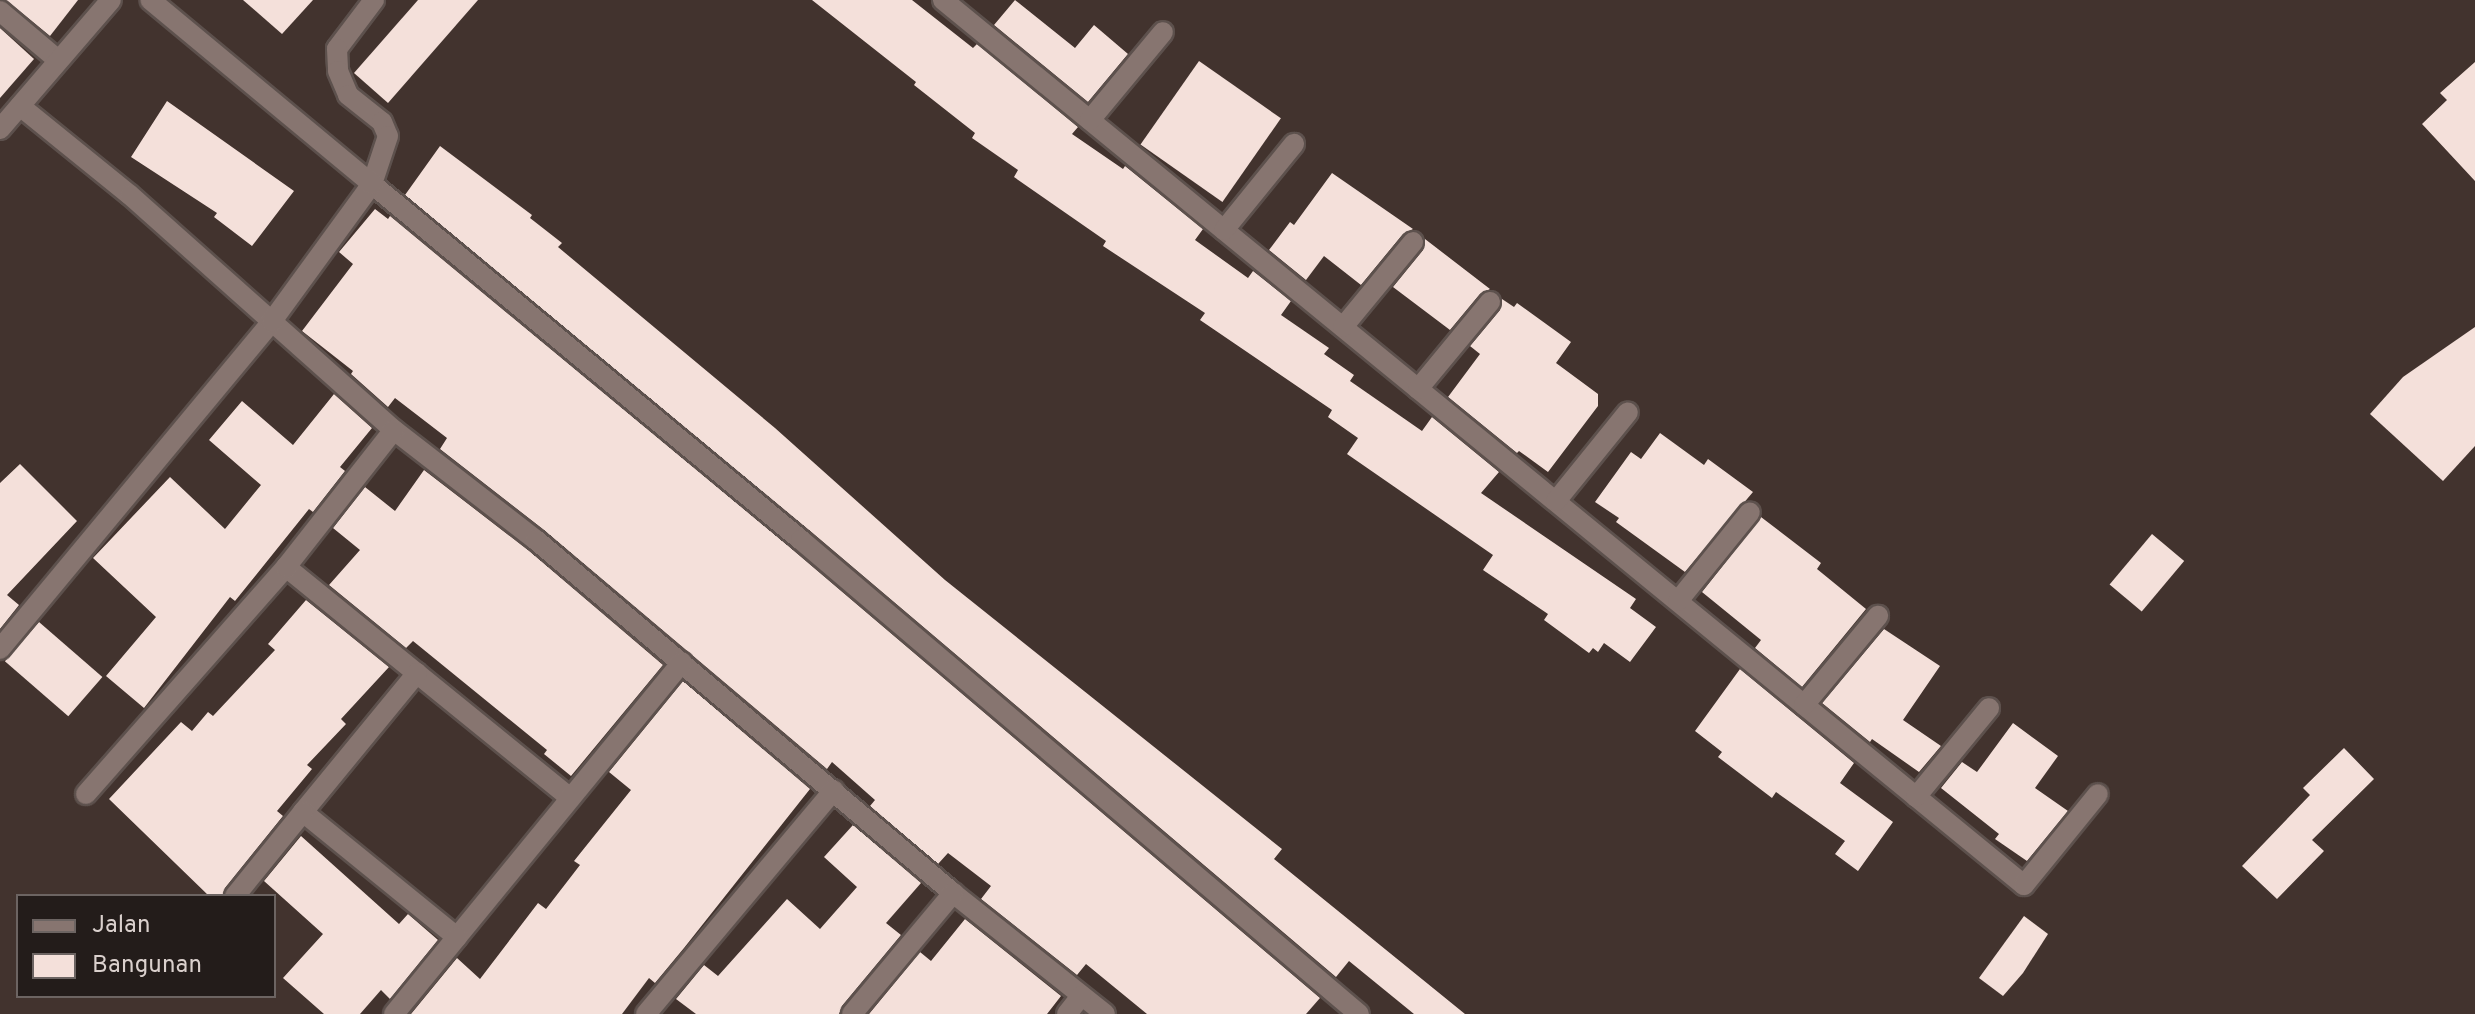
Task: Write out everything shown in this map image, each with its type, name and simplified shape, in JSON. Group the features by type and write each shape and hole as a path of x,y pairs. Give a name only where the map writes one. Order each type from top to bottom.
{"street":[{"path":"0,129 111,0"},
{"path":"150,0 789,530 1359,1014"},
{"path":"0,649 272,321 372,184 388,136 382,122 348,95 338,71 337,49 374,0"},
{"path":"943,0 969,8 1090,120 2024,885 2098,794"},
{"path":"0,11 58,60"},
{"path":"1090,120 1163,32"},
{"path":"20,106 130,195 394,430 536,540 953,893 1105,1014"},
{"path":"1224,230 1294,144"},
{"path":"1343,327 1413,242"},
{"path":"1418,389 1490,302"},
{"path":"1556,501 1628,412"},
{"path":"86,794 286,567 394,430"},
{"path":"1678,601 1750,512"},
{"path":"286,567 570,798"},
{"path":"1804,705 1878,616"},
{"path":"402,1011 457,937 682,662"},
{"path":"237,894 417,673"},
{"path":"1916,797 1989,708"},
{"path":"646,1014 834,790"},
{"path":"303,812 457,937"},
{"path":"852,1014 953,893"},
{"path":"1067,1014 1081,996"}],"building":[{"path":"6,0 78,0 50,36"},
{"path":"243,0 313,0 282,34"},
{"path":"418,0 478,0 388,103 354,73"},
{"path":"812,0 912,0 973,48 977,44 1078,127 1072,134 1123,169 1125,166 1203,229 1195,240 1248,278 1253,271 1291,301 1281,315 1329,348 1324,354 1354,375 1350,381 1422,431 1432,417 1499,472 1481,493 1636,599 1630,608 1656,627 1630,662 1604,643 1598,652 1593,648 1589,653 1544,620 1548,614 1483,570 1493,555 1347,454 1358,438 1328,417 1332,410 1200,320 1205,313 1103,246 1106,241 1014,177 1018,170 972,138 975,133 914,85 916,82"},
{"path":"1015,0 1075,48 1094,25 1128,54 1088,102 994,25"},
{"path":"0,28 34,59 0,98"},
{"path":"1199,61 1281,118 1222,202 1140,145"},
{"path":"2475,62 2475,181 2422,124 2447,100 2440,93"},
{"path":"167,101 294,191 252,246 214,217 217,213 131,157"},
{"path":"440,146 532,215 530,218 562,243 558,247 775,428 945,580 1282,849 1274,859 1465,1014 1414,1014 1349,961 1336,977 809,530 405,195"},
{"path":"1332,173 1413,229 1403,234 1361,285 1324,256 1306,280 1269,250 1290,222 1294,225"},
{"path":"375,209 388,219 390,216 793,550 1320,998 1306,1014 1147,1014 1086,964 1077,975 981,899 991,886 948,853 938,864 870,806 875,800 832,762 827,769 544,530 440,449 447,438 395,398 388,407 351,374 353,371 302,331 353,264 339,252"},
{"path":"1425,239 1490,289 1480,294 1450,330 1393,287 1423,250"},
{"path":"1502,299 1514,307 1517,303 1571,342 1556,363 1598,394 1598,406 1548,472 1519,451 1517,453 1448,397 1480,354 1470,346 1500,310"},
{"path":"2475,327 2475,446 2443,481 2370,414 2403,377"},
{"path":"334,394 372,428 340,467 345,471 313,512 309,509 235,601 230,597 144,708 106,676 156,617 93,558 170,477 225,529 261,485 209,440 242,401 293,445"},
{"path":"1660,433 1704,465 1708,459 1753,492 1685,572 1616,522 1619,518 1595,502 1631,452 1641,459"},
{"path":"20,464 77,521 7,595 19,605 0,629 0,483"},
{"path":"424,470 528,550 663,665 571,776 544,754 547,750 413,641 406,648 329,585 360,550 333,528 365,487 395,511"},
{"path":"1761,517 1821,563 1817,569 1866,609 1802,687 1755,648 1761,640 1702,592"},
{"path":"2152,534 2184,561 2142,612 2110,585"},
{"path":"306,600 389,667 341,719 346,724 307,765 312,769 277,811 283,816 223,894 207,894 109,799 181,722 192,731 208,712 213,716 275,650 268,644"},
{"path":"39,622 102,677 68,716 5,661"},
{"path":"1884,629 1940,666 1903,720 1941,746 1919,772 1872,739 1870,742 1822,703"},
{"path":"1740,669 1854,763 1840,783 1893,822 1858,871 1835,854 1845,841 1776,792 1772,798 1718,757 1722,752 1695,731"},
{"path":"683,681 810,789 684,948 655,983 649,978 622,1014 411,1014 457,958 480,979 538,903 546,909 580,865 574,861 631,790 609,772"},
{"path":"2013,723 2058,756 2035,788 2068,811 2027,861 1995,839 1999,834 1941,788 1962,762 1977,772"},
{"path":"2344,748 2374,779 2312,840 2324,851 2277,899 2242,866 2310,795 2303,788"},
{"path":"853,825 921,883 886,923 901,935 842,1006 839,1014 696,1014 676,999 704,965 718,976 787,899 820,929 857,887 824,857"},
{"path":"301,836 399,924 408,914 438,940 390,999 381,990 360,1014 324,1014 283,978 323,934 264,881"},
{"path":"2024,916 2048,934 2023,973 2003,996 1979,978"},
{"path":"965,919 1061,996 1047,1014 869,1014 920,952 931,961"}]}
